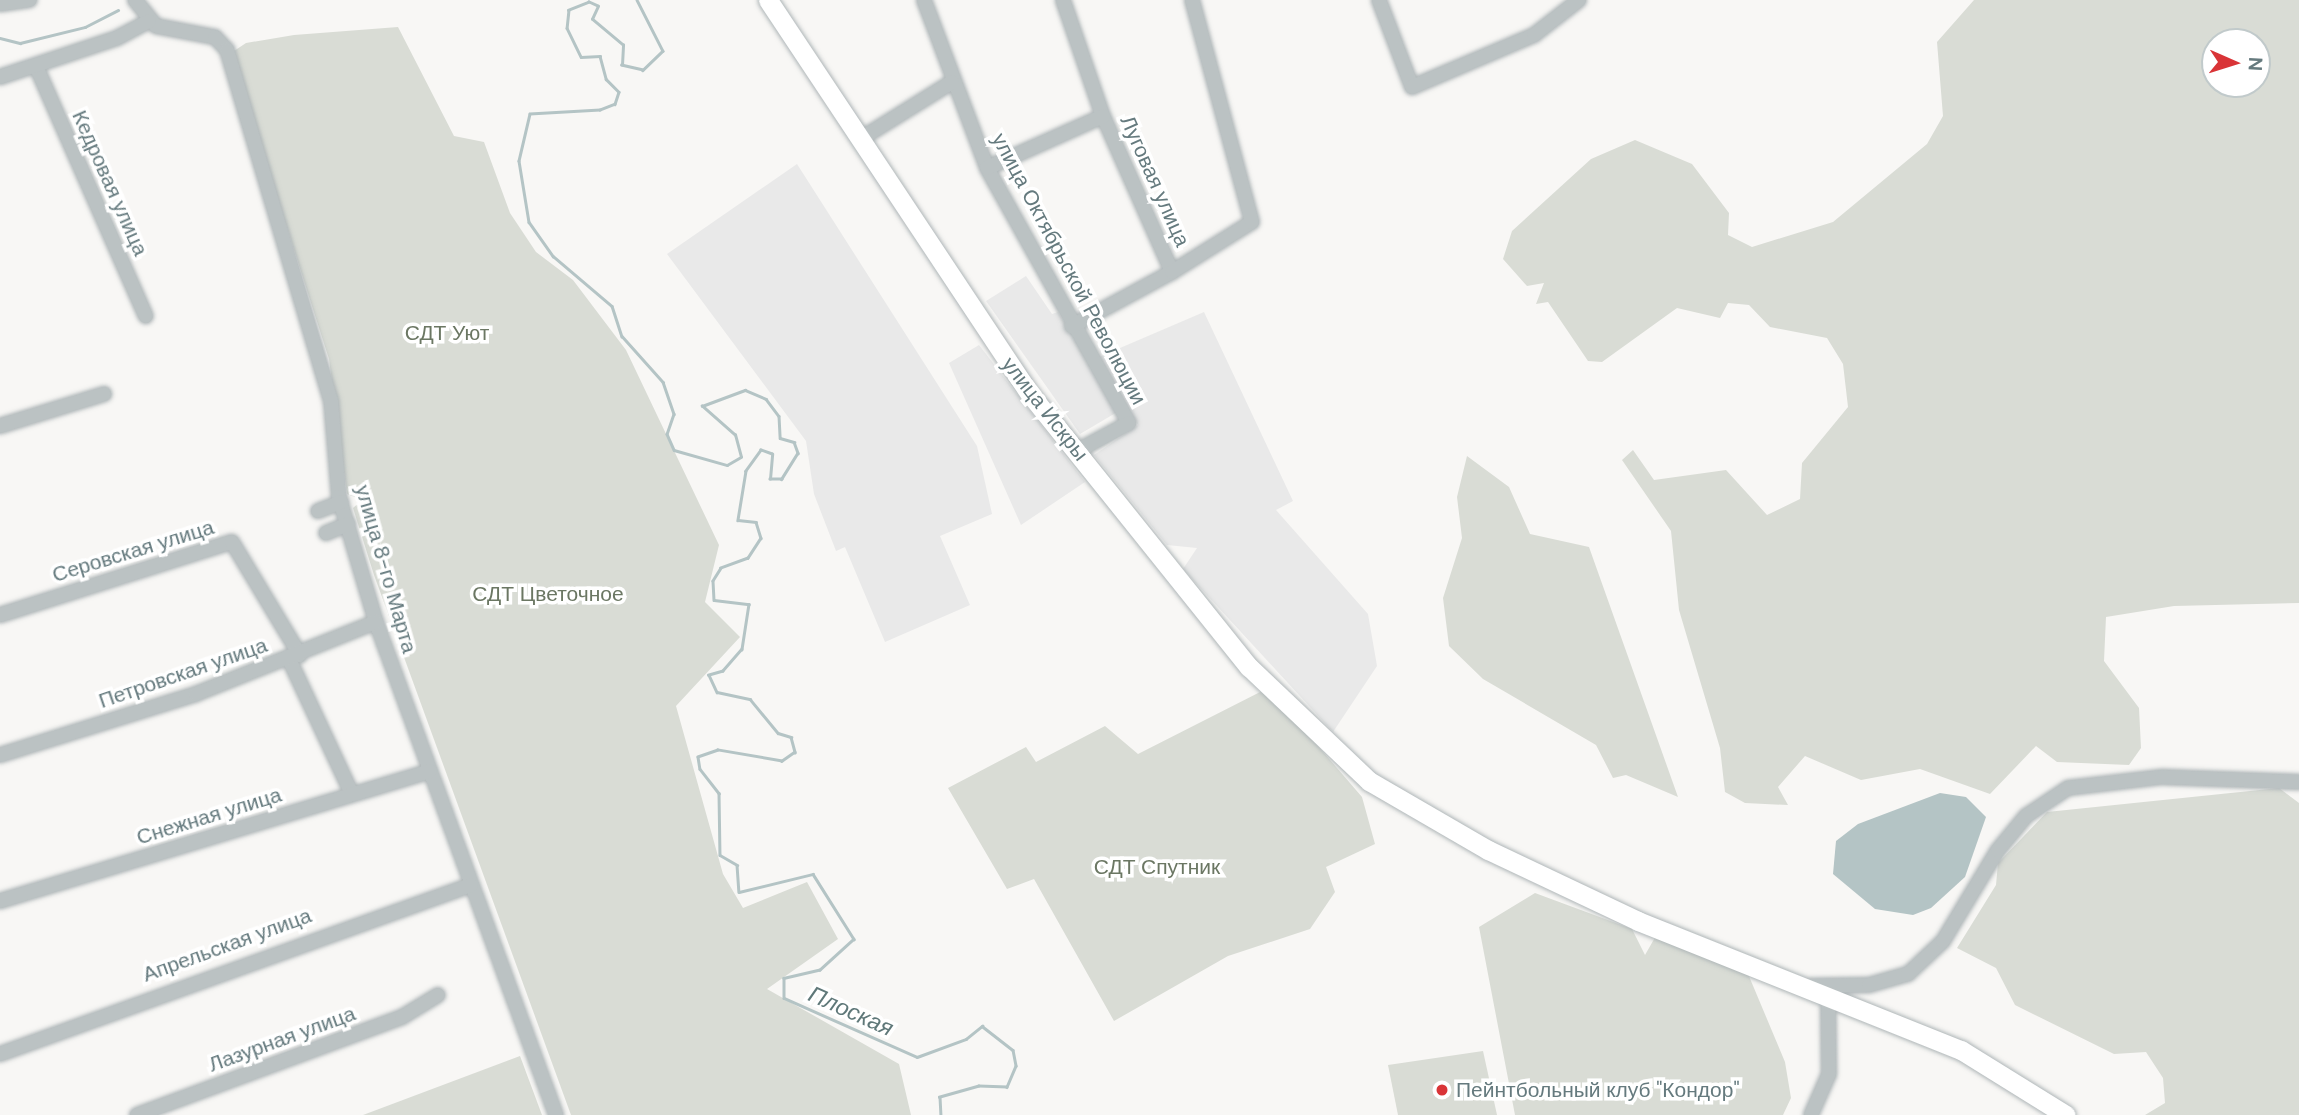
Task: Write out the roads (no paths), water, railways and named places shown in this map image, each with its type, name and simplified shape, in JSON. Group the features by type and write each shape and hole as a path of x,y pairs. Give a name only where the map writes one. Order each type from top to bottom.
{"main road":[{"name":"улица Искры","path":"768,0 862,138 966,301 1077,450 1249,667 1369,781 1488,850 1626,916 1807,986 1961,1050 2066,1115"}],"street":[{"path":"0,4 30,0"},
{"path":"0,77 36,66 149,20 135,0"},
{"name":"улица Октябрьской Революции","path":"924,0 952,82 987,168 1072,326 1129,423 1077,450"},
{"name":"Луговая улица","path":"1063,0 1103,116 1171,272 1072,326"},
{"path":"1171,272 1252,222 1192,0"},
{"path":"1379,0 1412,87 1534,35 1578,0"},
{"name":"улица 8-го Марта","path":"149,20 215,37 227,50 331,400 341,502 376,622 556,1115"},
{"name":"Кедровая улица","path":"36,66 146,316"},
{"path":"862,138 952,82"},
{"path":"987,168 1103,116"},
{"path":"0,426 104,394"},
{"path":"318,511 341,502"},
{"path":"326,533 348,524"},
{"name":"Серовская улица","path":"0,615 232,542 294,657"},
{"name":"Петровская улица","path":"0,755 294,657 376,622"},
{"path":"294,657 352,794"},
{"name":"Снежная улица","path":"0,901 430,771"},
{"path":"1807,986 1868,985 1908,974 1949,933 1998,850 2026,816 2068,788 2162,777 2299,782"},
{"name":"Апрельская улица","path":"0,1054 471,885"},
{"name":"Лазурная улица","path":"137,1115 402,1017 438,995"},
{"path":"1811,1115 1829,1074 1828,996"}],"waterway":[{"name":"Плоская","path":"637,0 663,51 643,70 622,65 623,45 592,19 598,6 589,2 569,10 567,28 581,57 600,56 606,79 619,92 615,104 600,110 530,114 519,161 529,222 553,256 612,306 622,336 663,382 674,414 667,434 674,450 727,465 741,457 735,435 702,406 745,390 766,399 779,416 780,438 794,442 798,453 782,479 770,479 772,454 761,450 746,471 738,520 756,522 761,538 748,558 721,568 713,581 714,600 749,604 742,649 723,671 709,675 717,692 750,699 778,733 791,737 795,752 782,761 718,750 698,757 700,769 719,793 720,855 737,865 739,892 813,874 854,939 820,970 784,978 784,998 917,1057 966,1039 982,1026 1013,1050 1016,1066 1007,1087 979,1086 940,1097 941,1115"},
{"path":"0,38 20,43 85,27 118,10"}],"place":[{"name":"Пейнтбольный клуб \"Кондор\"","path":"1442,1090"}],"park label":[{"name":"СДТ Уют","path":"447,333"},
{"name":"СДТ Цветочное","path":"548,594"},
{"name":"СДТ Спутник","path":"1157,867"}]}
